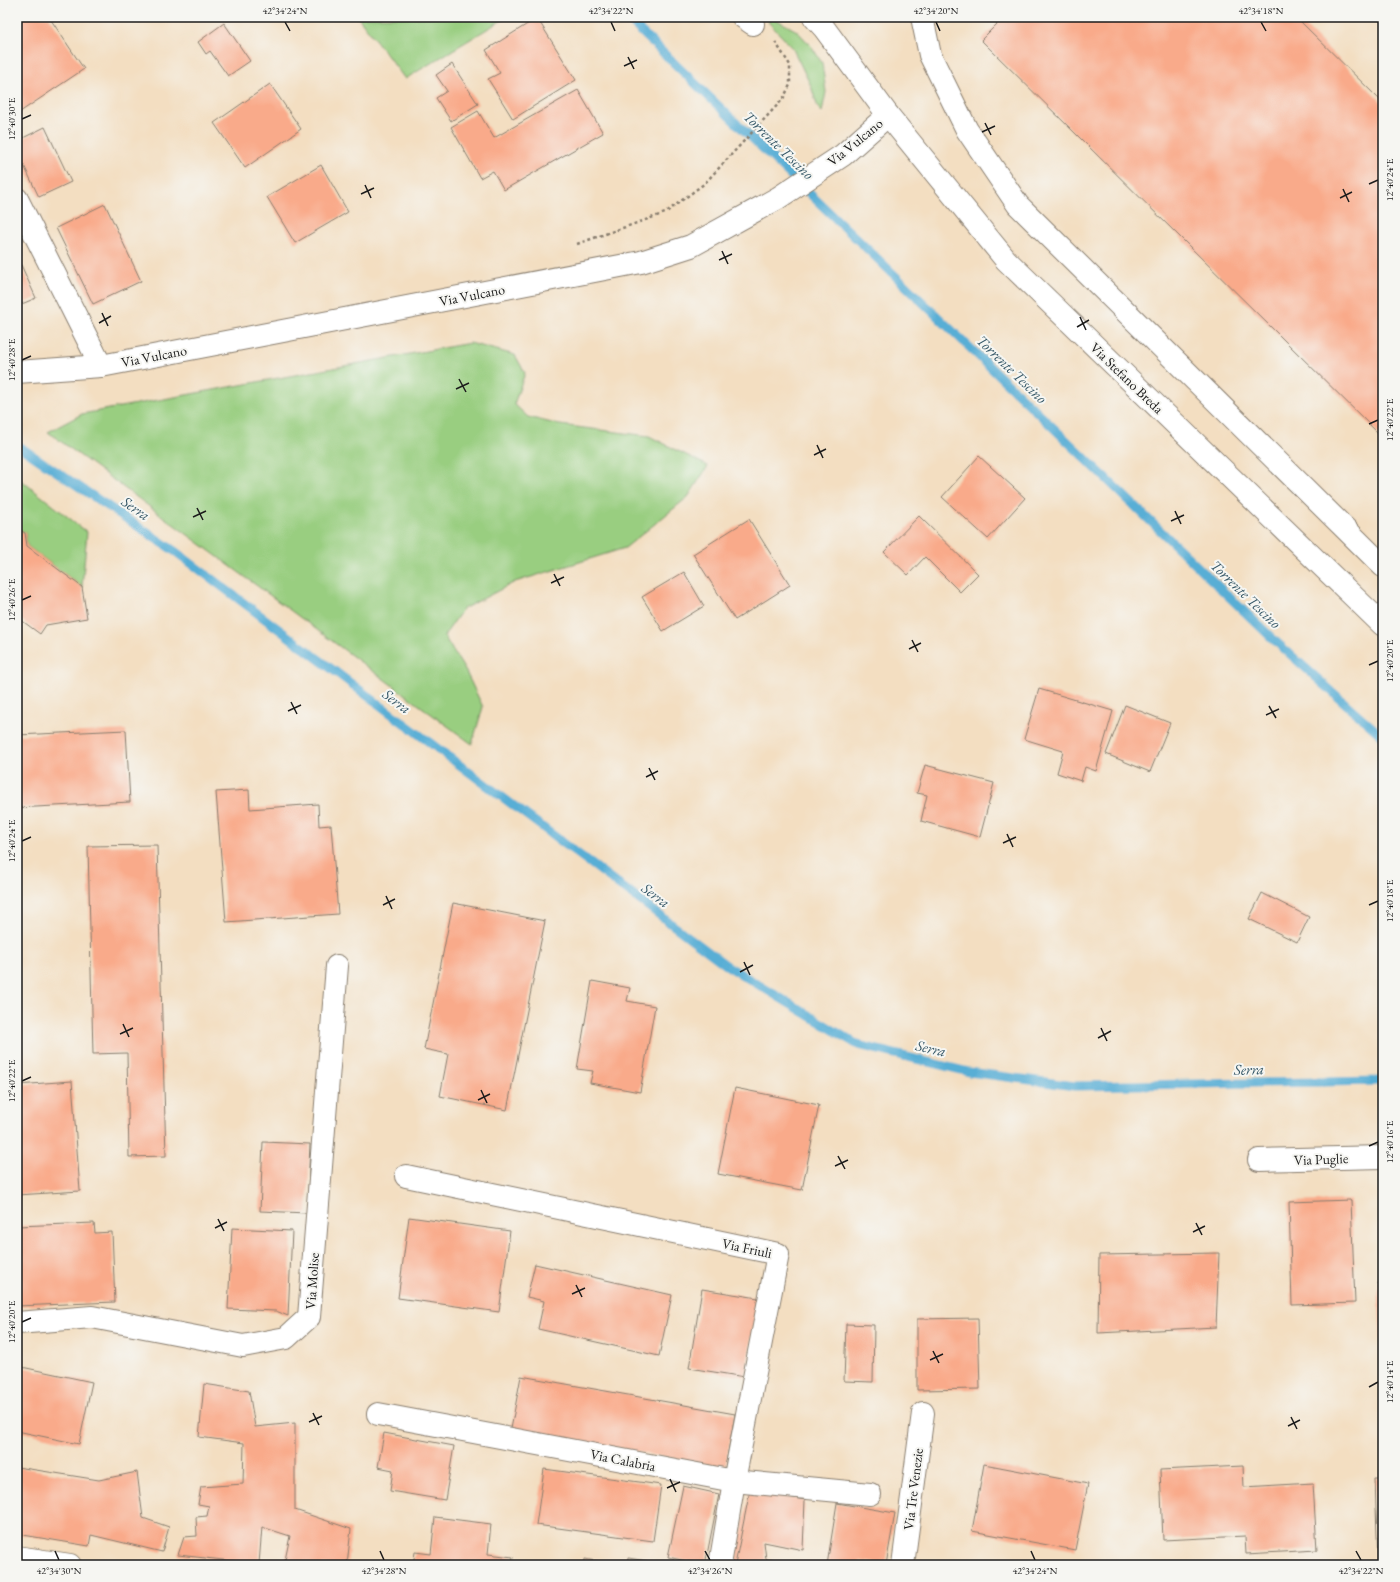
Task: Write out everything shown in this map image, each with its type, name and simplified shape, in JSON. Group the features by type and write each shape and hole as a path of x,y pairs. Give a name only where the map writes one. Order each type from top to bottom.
{"street":[{"name":"Via Stefano Breda","path":"814,17 824,28 888,115 1006,260 1383,625"},
{"path":"922,17 930,55 967,130 1018,205 1383,566"},
{"name":"Via Vulcano","path":"17,372 101,366 641,262 691,246 778,198 843,155 888,115"},
{"path":"17,199 101,366"},
{"name":"Via Molise","path":"17,1323 92,1317 243,1346 286,1338 310,1317 337,966"},
{"name":"Via Puglie","path":"1259,1160 1383,1157"},
{"name":"Via Friuli","path":"406,1176 778,1254 734,1481 720,1565"},
{"name":"Via Tre Venezie","path":"903,1565 923,1413"},
{"name":"Via Calabria","path":"378,1414 734,1481 870,1494"},
{"path":"17,1557 70,1565"}],"path":[{"path":"573,246 665,213 705,183 783,99 790,86 790,64 777,43 748,20"}],"green space":[{"path":"358,17 500,17 502,20 405,79"},
{"path":"768,17 772,17 797,31 812,47 822,63 826,92 822,112 818,108 811,86 792,47 769,23"},
{"path":"470,343 515,355 525,373 514,404 528,417 560,425 649,436 708,466 688,497 625,548 515,582 463,609 444,636 466,672 483,707 472,744 48,432 82,414"},
{"path":"17,477 87,532 82,587 27,546 25,533 17,528"}],"building":[{"path":"17,17 49,17 84,69 17,114"},
{"path":"1004,17 1296,17 1383,103 1383,438 981,40"},
{"path":"537,18 576,80 513,119 488,79 500,73 486,50"},
{"path":"224,23 250,61 228,76 210,51 206,54 198,42"},
{"path":"452,64 478,104 451,121 436,98 447,91 436,75"},
{"path":"270,84 301,129 245,168 214,123"},
{"path":"578,90 603,133 504,190 493,171 480,178 451,127 478,111 494,138"},
{"path":"45,127 71,182 39,197 17,151 17,141"},
{"path":"321,165 348,212 295,243 267,197"},
{"path":"105,204 141,281 93,304 56,228"},
{"path":"17,256 36,298 17,306"},
{"path":"979,456 1025,498 988,539 942,497"},
{"path":"919,516 978,574 960,592 925,557 908,575 884,552"},
{"path":"749,519 790,585 735,620 693,554"},
{"path":"17,528 25,533 27,546 82,587 87,618 46,625 40,634 17,617"},
{"path":"684,572 704,606 663,631 642,597"},
{"path":"1039,689 1113,711 1096,771 1085,767 1081,781 1057,773 1063,751 1024,739"},
{"path":"1125,705 1170,723 1150,772 1106,754"},
{"path":"126,730 130,802 17,808 17,735"},
{"path":"925,765 994,783 980,837 921,821 927,795 917,793"},
{"path":"249,790 250,809 318,804 319,826 331,825 338,914 226,922 216,792"},
{"path":"157,845 166,1156 129,1157 127,1053 93,1054 88,846"},
{"path":"1262,893 1309,917 1297,942 1249,919"},
{"path":"453,903 545,921 507,1110 440,1096 448,1054 424,1049"},
{"path":"592,981 630,988 627,1001 655,1006 640,1092 590,1083 593,1071 577,1069"},
{"path":"72,1081 80,1191 17,1195 17,1085"},
{"path":"735,1088 819,1105 802,1190 718,1174"},
{"path":"263,1142 310,1144 307,1213 260,1211"},
{"path":"1351,1200 1355,1303 1292,1305 1289,1202"},
{"path":"409,1217 510,1231 499,1312 398,1298"},
{"path":"94,1223 95,1233 112,1232 115,1302 17,1306 17,1226"},
{"path":"232,1228 292,1231 288,1316 276,1311 228,1309"},
{"path":"1219,1253 1216,1327 1098,1333 1099,1255"},
{"path":"535,1264 672,1295 659,1356 538,1329 544,1301 527,1297"},
{"path":"1383,1282 1383,1355 1382,1355 1378,1283"},
{"path":"702,1289 758,1298 745,1377 689,1368"},
{"path":"978,1318 980,1389 917,1390 917,1319"},
{"path":"846,1324 874,1325 873,1382 844,1381"},
{"path":"17,1366 92,1382 79,1444 17,1431"},
{"path":"521,1376 735,1414 725,1468 511,1429"},
{"path":"204,1384 249,1391 255,1427 295,1423 295,1510 351,1529 347,1565 284,1565 290,1536 262,1527 259,1564 178,1555 184,1537 197,1536 196,1517 207,1516 209,1506 198,1504 201,1487 243,1484 244,1443 199,1437"},
{"path":"384,1433 454,1446 445,1500 390,1491 393,1470 378,1467"},
{"path":"984,1464 1088,1484 1075,1550 972,1531"},
{"path":"1243,1466 1244,1487 1313,1483 1317,1550 1246,1554 1245,1536 1163,1540 1160,1470"},
{"path":"17,1467 99,1480 137,1472 143,1518 169,1527 162,1552 91,1535 89,1546 17,1534"},
{"path":"544,1469 661,1485 653,1541 536,1525"},
{"path":"1375,1478 1383,1478 1383,1565 1378,1565"},
{"path":"683,1486 719,1494 705,1565 668,1557"},
{"path":"750,1490 805,1500 803,1550 764,1542 766,1559 797,1565 735,1565"},
{"path":"837,1503 895,1513 886,1565 860,1561 859,1565 827,1565"},
{"path":"435,1517 491,1524 488,1554 513,1557 512,1565 413,1565 415,1552 431,1554"},
{"path":"628,1558 647,1561 647,1565 627,1565"},
{"path":"585,1559 612,1564 612,1565 584,1565"}],"waterway":[{"name":"Torrente Tescino","path":"626,17 1273,639 1383,737"},
{"name":"Serra","path":"17,445 176,552 726,965 858,1045 969,1072 1075,1086 1383,1081"}]}
